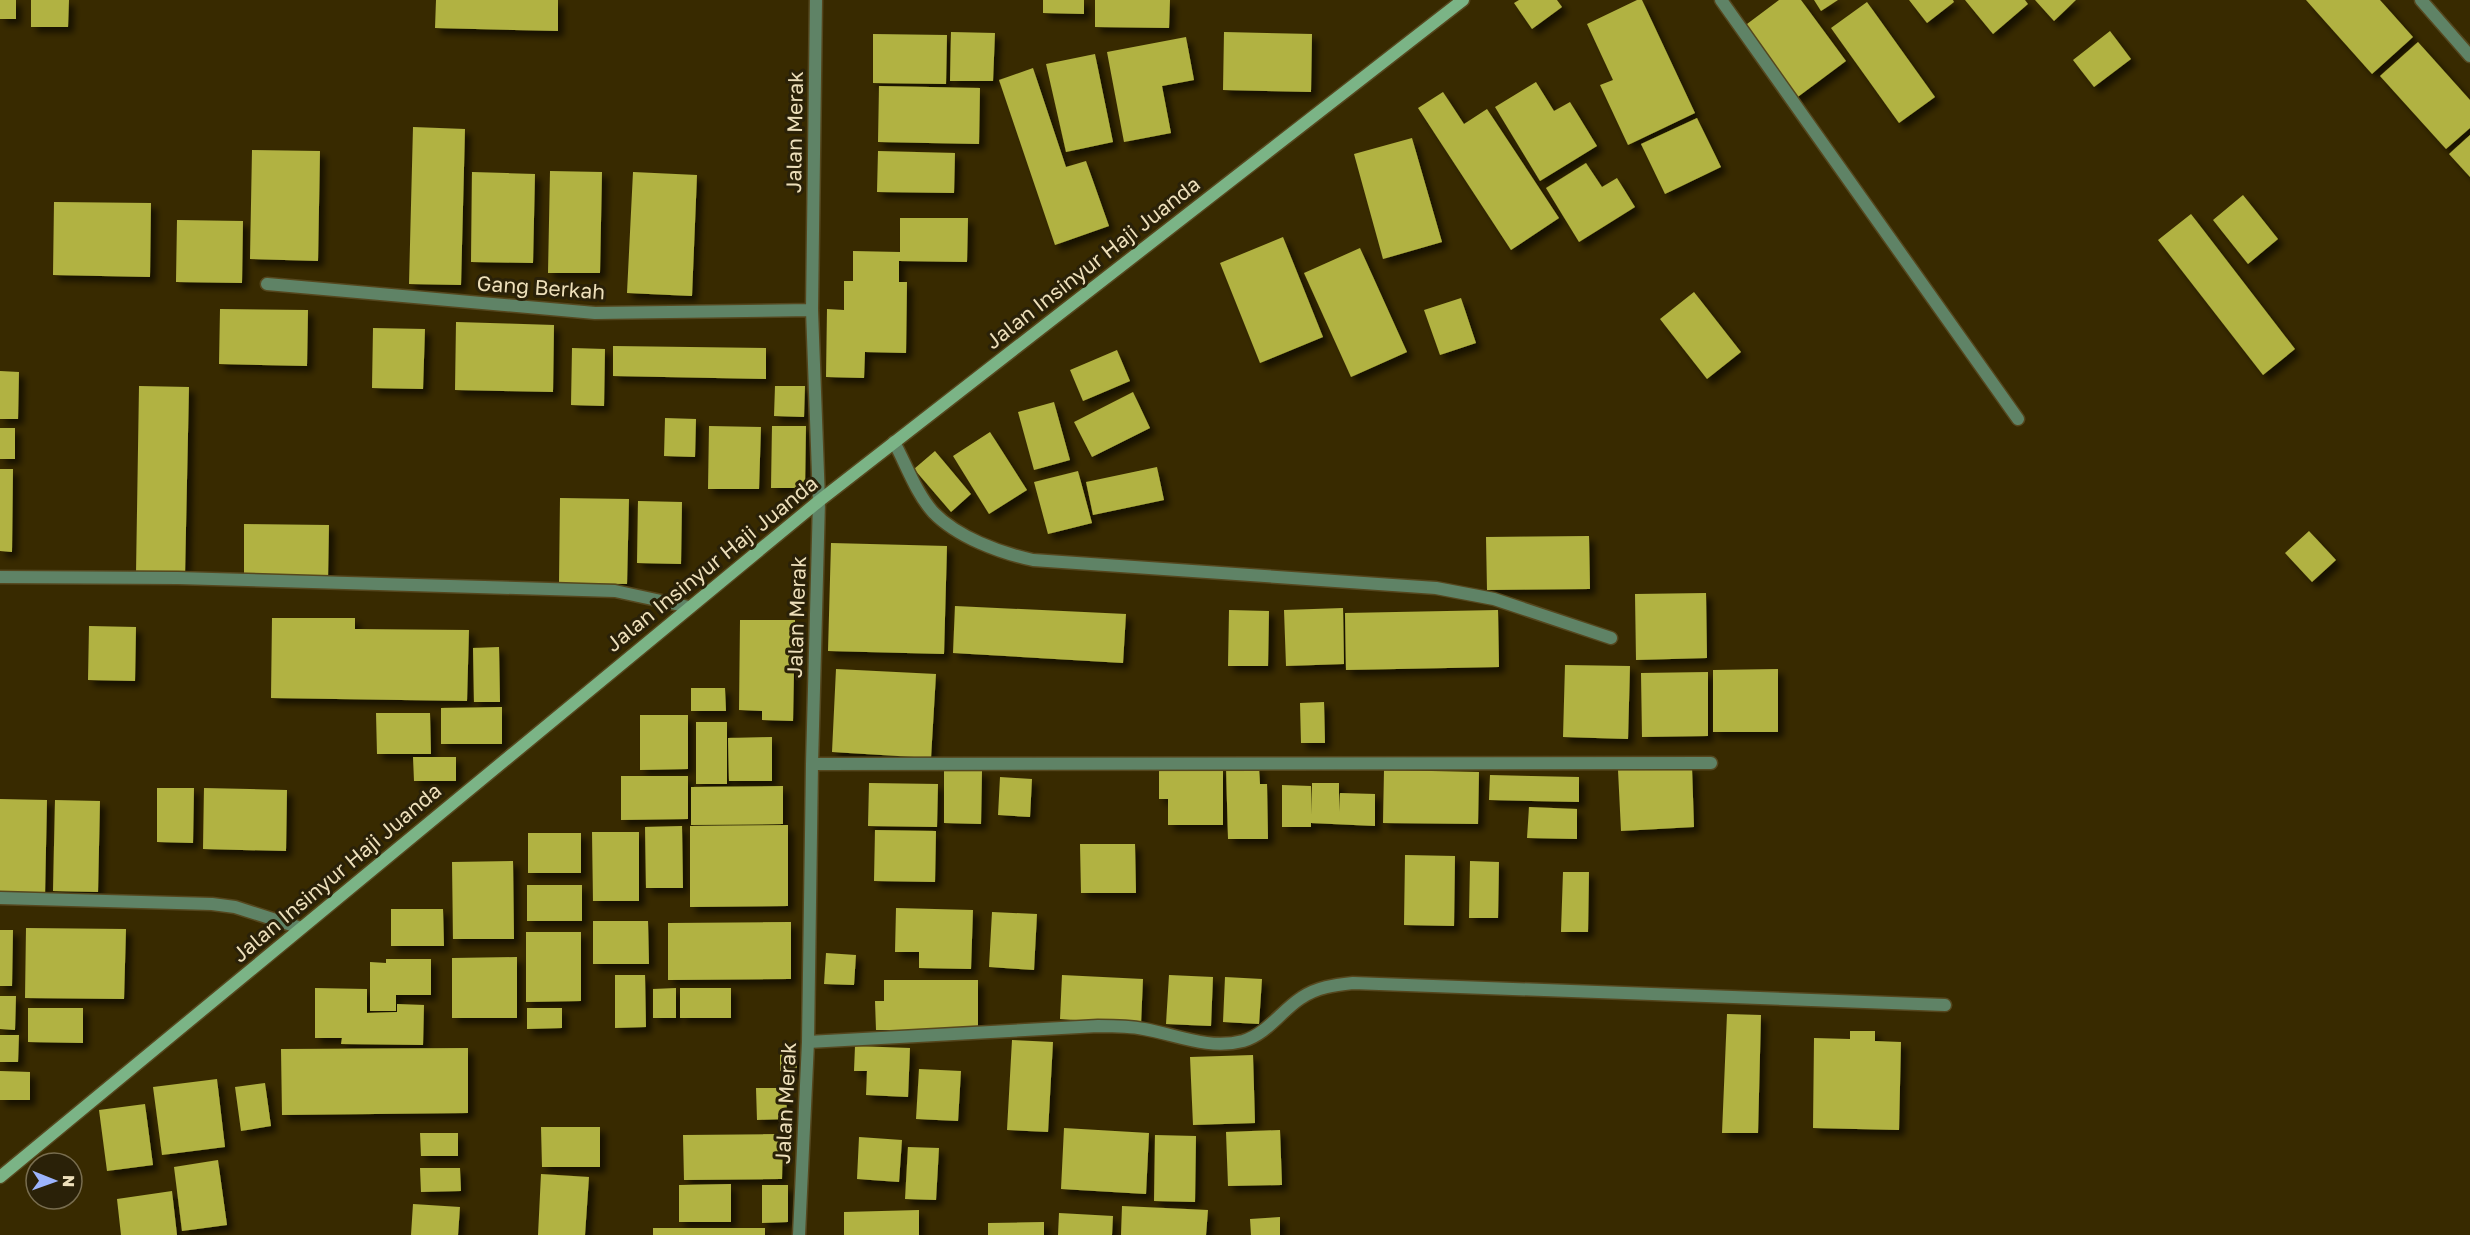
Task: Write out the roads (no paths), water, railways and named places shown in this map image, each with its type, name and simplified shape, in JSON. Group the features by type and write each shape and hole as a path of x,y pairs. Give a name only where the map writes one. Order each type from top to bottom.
{"street":[{"name":"Jalan Merak","path":"799,1235 808,1042 819,501 813,310 816,0"},
{"name":"Jalan Insinyur Haji Juanda","path":"0,1177 819,501 1463,0"},
{"path":"1721,0 2018,419"},
{"path":"2421,0 2470,56"},
{"name":"Gang Berkah","path":"267,284 595,314 813,310"},
{"path":"894,442 934,513 966,536 1009,555 1033,560 1436,588 1494,599 1611,638"},
{"path":"0,577 178,578 615,591 689,607"},
{"path":"812,764 1711,763"},
{"path":"0,898 212,904 235,907 301,928"},
{"path":"808,1042 1098,1026 1144,1029 1192,1041 1228,1044 1246,1040 1260,1033 1299,999 1314,990 1353,983 1945,1005"}]}
